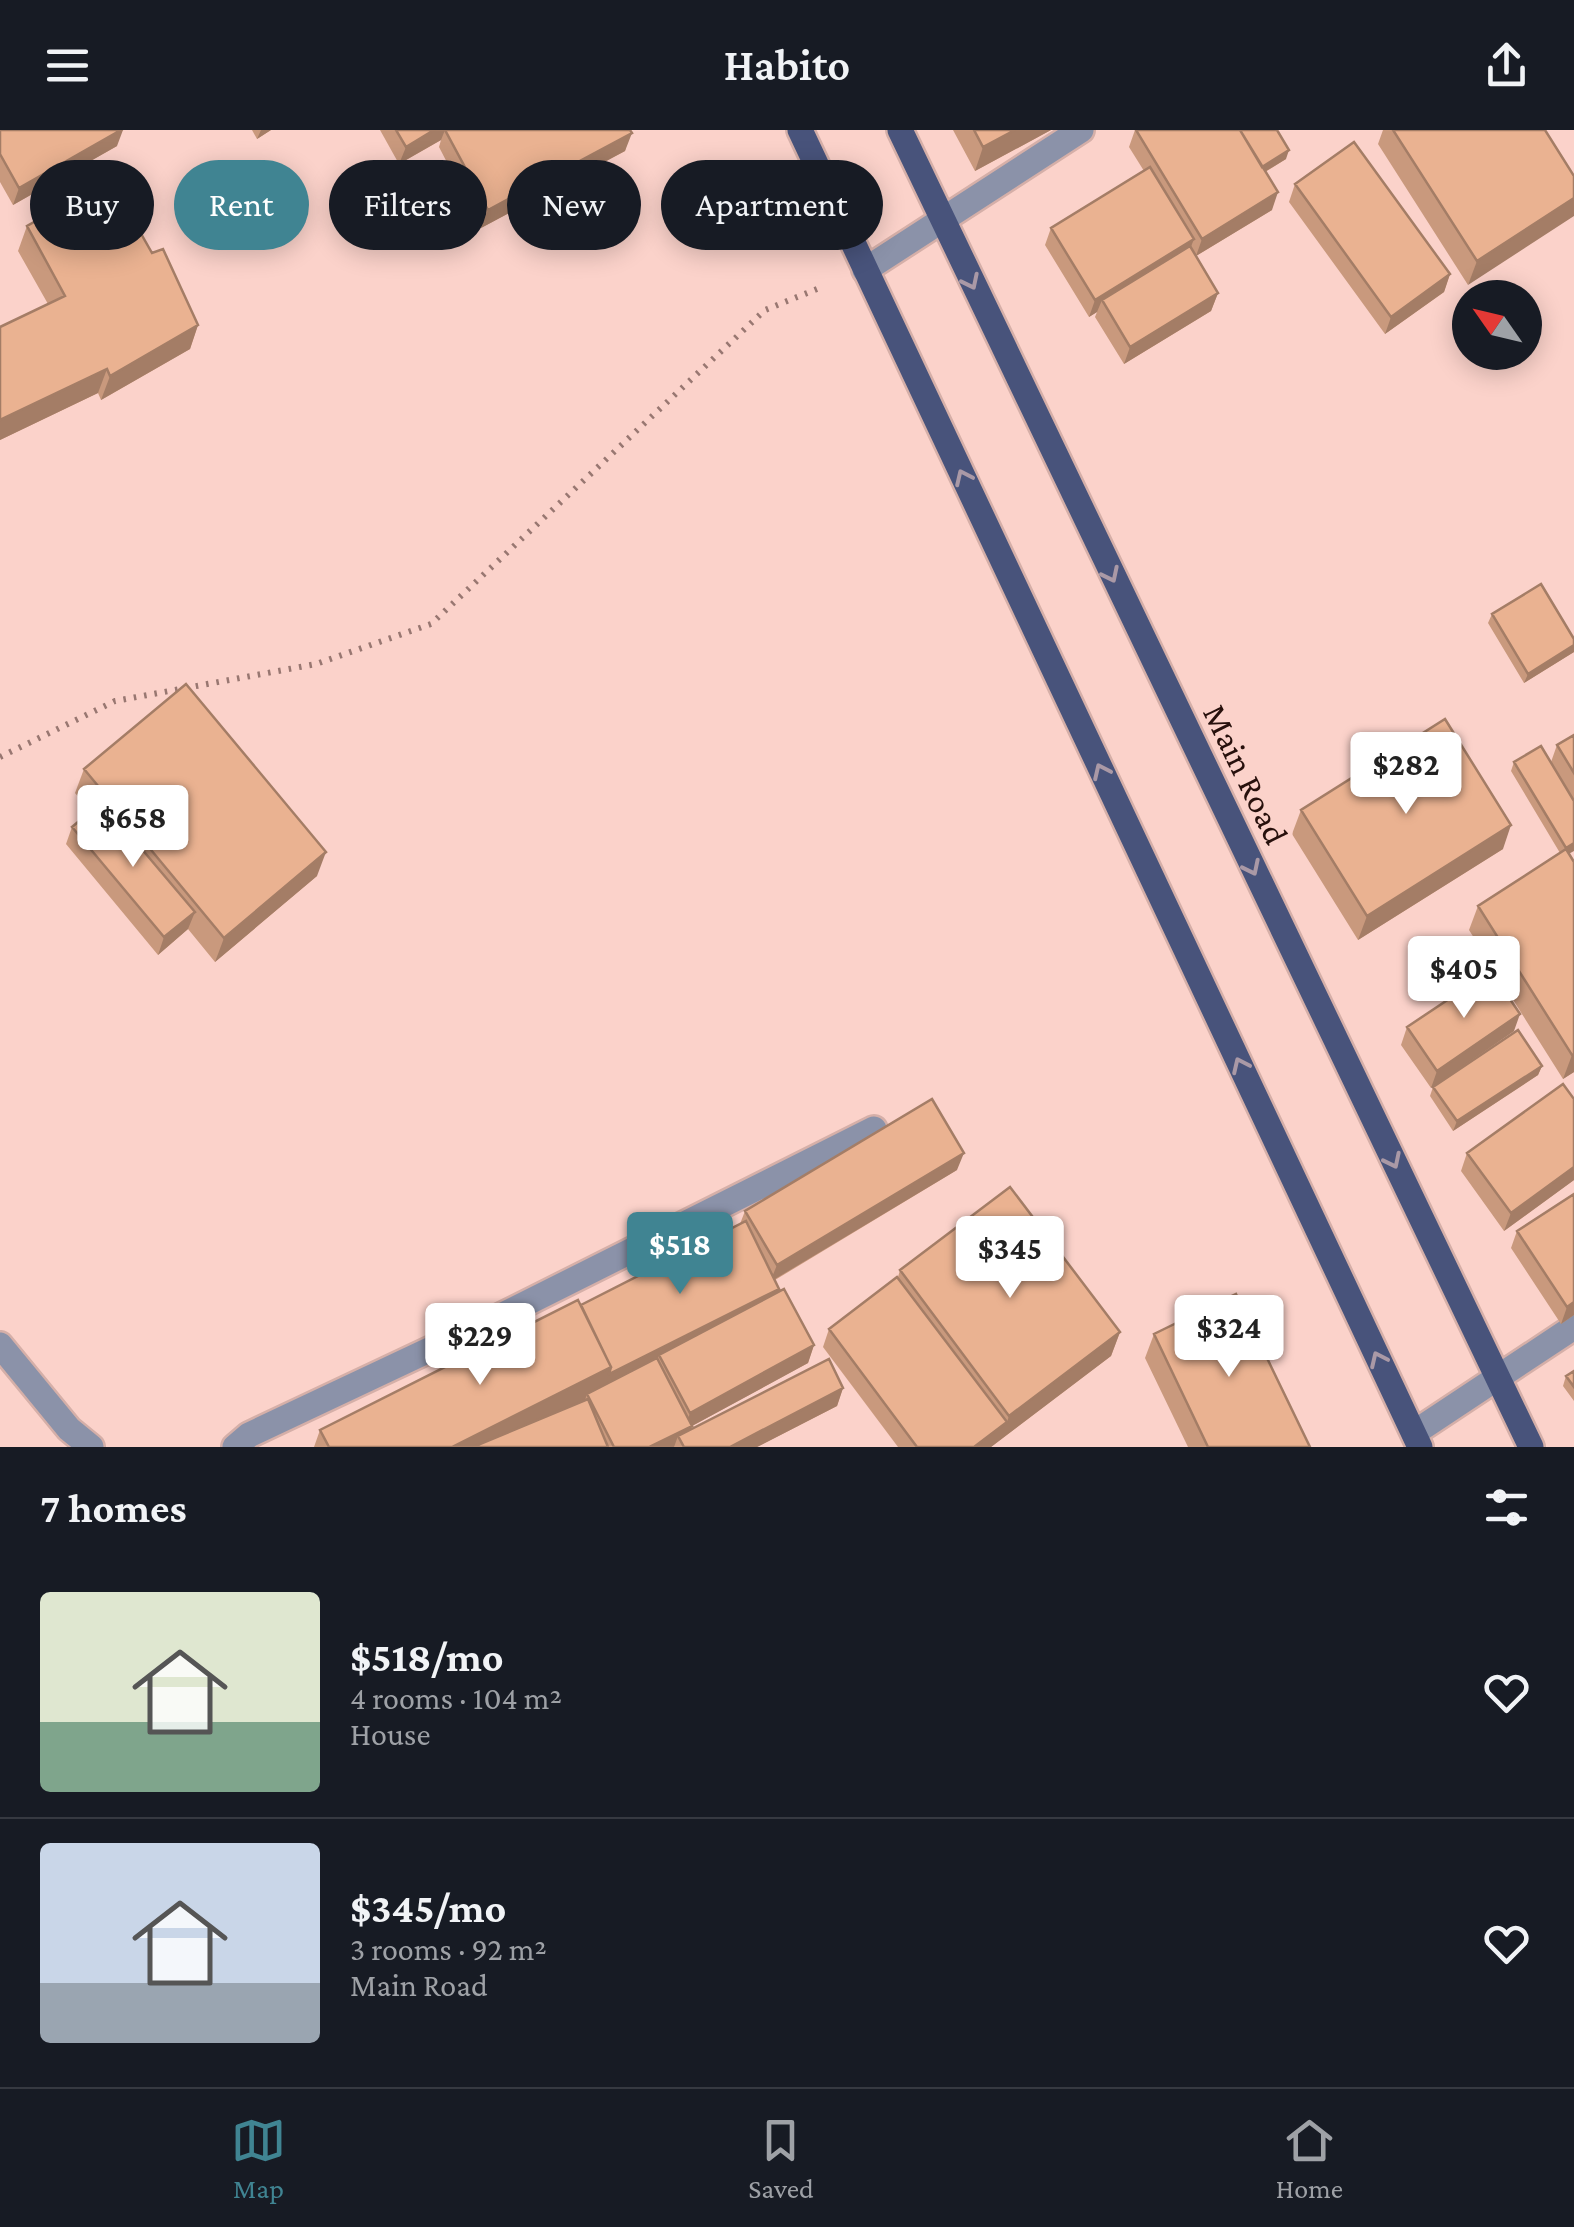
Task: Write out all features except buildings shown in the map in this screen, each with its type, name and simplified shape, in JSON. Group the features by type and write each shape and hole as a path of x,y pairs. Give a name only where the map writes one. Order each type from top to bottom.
{"main road":[{"path":"800,130 1417,1440"},
{"name":"Main Road","path":"900,130 1531,1447"}],"street":[{"path":"866,270 1082,130"},
{"path":"234,1447 249,1435 497,1318 874,1129"},
{"path":"1417,1440 1497,1376 1574,1327"},
{"path":"0,1346 69,1429 91,1447"}],"path":[{"path":"0,756 115,701 316,664 431,624 765,310 866,270"}]}
